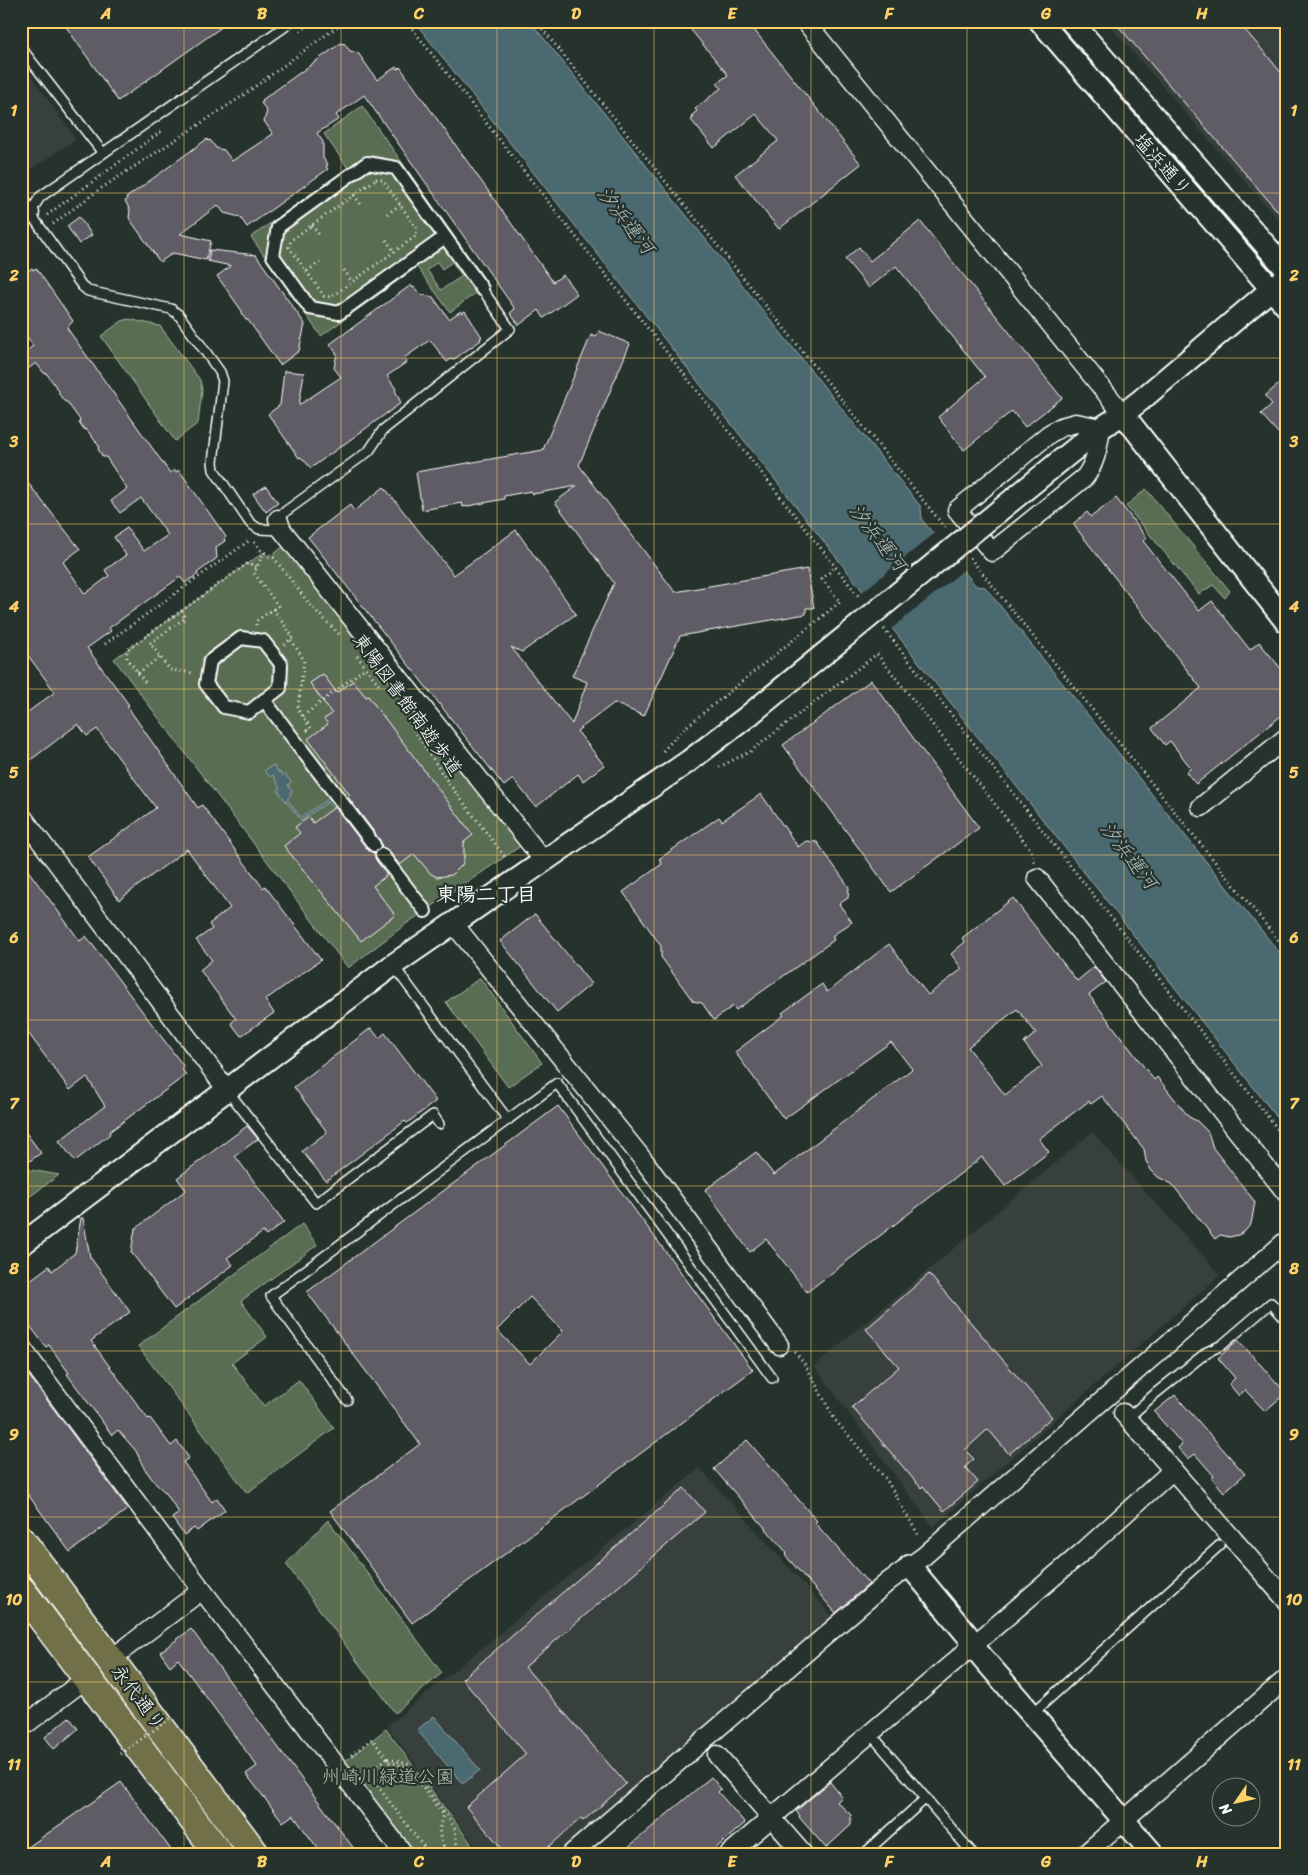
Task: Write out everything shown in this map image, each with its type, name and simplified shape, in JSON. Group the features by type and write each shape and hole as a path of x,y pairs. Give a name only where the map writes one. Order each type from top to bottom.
{"main road":[{"name":"永代通り","path":"21,1540 256,1854"},
{"name":"永代通り","path":"21,1590 219,1854"}],"street":[{"path":"805,21 1124,414 1287,623"},
{"name":"塩浜通り","path":"1040,21 1279,282 1287,307"},
{"name":"塩浜通り","path":"1071,21 1287,270"},
{"path":"445,237 339,313 310,308 273,256 278,227 367,163 396,168 482,289"},
{"path":"21,1245 393,965 689,761 748,716 1101,428 1124,414 1279,282"},
{"path":"1076,423 1101,428 1093,466 1085,477 992,552 957,510 1061,427 1076,423"},
{"path":"280,525 544,861"},
{"path":"254,634 263,641 281,664 280,688 249,712 224,707 206,684 203,674 210,661 241,638 254,634"},
{"path":"264,700 425,911"},
{"path":"1201,807 1287,737"},
{"path":"21,815 227,1090"},
{"path":"1037,878 1287,1194"},
{"path":"453,923 645,1162 784,1344"},
{"path":"571,1854 889,1581 924,1556 1287,1240"},
{"path":"21,1347 202,1590 404,1854"},
{"path":"1125,1416 1287,1601"},
{"path":"728,1854 1086,1549 1173,1470"},
{"path":"910,1566 968,1636 972,1646 1153,1854"},
{"path":"111,1658 202,1590"},
{"path":"21,1728 87,1678"},
{"path":"1085,1854 1287,1678"},
{"path":"716,1755 803,1854"}],"lane":[{"path":"287,25 40,197 26,216 43,231 82,286 88,291 171,309 180,315 220,372 223,381 213,462 214,470 250,523 259,528 280,525 286,511 369,451 383,430 510,329 482,289"},
{"path":"21,48 103,154"},
{"path":"393,965 508,1120"},
{"path":"347,1400 271,1296 558,1083 772,1378"},
{"path":"227,1090 316,1204 433,1115 439,1124"},
{"path":"1125,1416 1207,1352 1222,1345 1271,1303 1287,1321"},
{"path":"1032,1714 1220,1545"},
{"path":"870,1733 973,1854"},
{"path":"864,1854 926,1798"}],"path":[{"path":"43,231 100,189 238,99 345,21"},
{"path":"406,21 860,599"},
{"path":"536,21 949,532"},
{"path":"376,180 383,180 400,205 417,229 418,233 416,236 331,297 324,296 290,247 290,240 376,180"},
{"path":"354,195 362,206"},
{"path":"387,214 400,205"},
{"path":"312,225 320,236"},
{"path":"386,240 394,251"},
{"path":"307,271 320,262"},
{"path":"344,270 352,282"},
{"name":"東陽図書館南遊歩道","path":"246,532 258,548 274,558 315,610 342,637"},
{"path":"105,644 252,539"},
{"path":"254,634 256,621 278,606 254,573 264,552"},
{"path":"968,556 1287,951"},
{"path":"144,682 127,658 127,650 248,563 257,567"},
{"path":"663,751 681,731 840,602 822,579 836,567"},
{"path":"272,609 293,637 291,640 304,660 298,706 311,728 294,740"},
{"path":"180,612 185,618 150,643 170,670 203,674"},
{"path":"879,622 1287,1140"},
{"path":"284,645 291,640"},
{"name":"東陽図書館南遊歩道","path":"355,652 382,689"},
{"path":"719,767 751,751 877,654 1031,850 1037,878"},
{"path":"138,673 160,656"},
{"path":"303,716 365,668"},
{"name":"東陽図書館南遊歩道","path":"406,719 447,781 505,857"},
{"path":"784,1344 806,1366 835,1420 886,1478 922,1542"},
{"path":"120,1754 171,1718"},
{"path":"351,1756 372,1739 390,1762 407,1767 443,1815 438,1829 440,1839 451,1854"},
{"path":"387,1758 368,1773 430,1854"},
{"path":"387,1758 410,1764 455,1829 456,1854"}],"shaded area":[{"path":"1106,21 1287,21 1287,230"},
{"path":"21,62 76,139 21,176"},
{"path":"1092,1132 1220,1275 933,1527 814,1366"},
{"path":"700,1468 832,1616 555,1854 481,1854 387,1726"}],"green space":[{"path":"1054,21 1060,21 1151,127 1148,129"},
{"path":"362,106 488,284 450,312 417,267 321,336 251,237 348,168 324,134","holes":["437,262 442,269 452,262 462,276 441,290 427,270"]},
{"path":"128,319 160,326 200,380 202,390 198,423 175,441 101,336 122,321"},
{"path":"1146,489 1230,591 1225,598 1213,585 1199,594 1126,506"},
{"path":"290,541 528,841 406,924 348,968 114,659 264,552 269,558"},
{"path":"480,978 542,1063 508,1087 446,1002"},
{"path":"24,1169 59,1175 21,1203 21,1171"},
{"path":"302,1224 317,1245 241,1301 267,1337 232,1363 264,1406 299,1380 334,1428 247,1493 138,1346"},
{"path":"328,1520 442,1673 395,1713 286,1564"},
{"name":"州崎川緑道公園","path":"386,1729 479,1854 413,1854 344,1762"}],"water":[{"name":"汐浜運河","path":"414,21 530,21 921,507 922,520 976,586 985,587 1287,962 1287,1130"},
{"path":"273,765 283,776 285,774 291,782 288,785 292,791 287,799 301,817 330,798 344,818 342,820 328,802 301,820 278,791 280,789 273,775 270,777 264,771"},
{"path":"434,1716 480,1770 463,1784 417,1730"}],"pier":[{"path":"935,533 965,569 890,630 861,593"}],"building":[{"path":"62,21 230,21 118,101"},
{"path":"688,21 747,21 861,164 779,229 735,175 778,141 776,138 756,114 714,148 691,120 693,118 691,116 697,111 695,109 721,88 717,83 728,75 691,30 693,28"},
{"path":"1114,21 1237,21 1265,53 1287,80 1287,222"},
{"path":"341,43 344,43 350,51 358,53 377,80 396,67 398,69 400,67 553,282 563,275 577,294 544,318 539,310 519,325 510,313 515,309 364,95 336,115 339,119 317,133 323,142 323,158 328,165 326,166 328,169 247,227 240,217 224,213 218,205 180,234 211,241 206,260 173,253 160,262 129,218 130,210 125,201 127,200 126,198 207,139 216,148 224,150 232,161 273,134 264,121 267,111 261,103 263,102 262,100"},
{"path":"79,217 92,235 79,244 67,226"},
{"path":"920,221 1062,398 1025,427 1012,411 964,450 938,417 985,377 896,266 869,288 845,259 859,247 870,261"},
{"path":"210,250 256,255 305,324 299,351 280,365 241,313 242,311 217,276 231,266 208,261"},
{"path":"32,268 33,270 36,268 73,321 67,328 170,473 179,470 226,537 225,541 216,547 217,558 198,574 185,583 180,577 109,628 111,631 87,648 129,705 127,706 198,808 202,805 263,888 265,886 321,960 265,1000 274,1013 241,1036 231,1023 236,1019 200,970 212,960 196,940 212,929 209,924 230,908 187,849 119,900 88,857 156,808 97,729 87,736 78,724 28,762 21,753 21,717 55,692 21,646 21,474 80,549 63,562 85,594 109,576 105,570 126,555 114,537 127,528 144,551 168,535 141,498 120,513 111,501 127,489 106,457 103,457 98,449 99,446 79,423 80,420 67,402 64,401 47,374 36,363 21,374 21,355 33,346 22,329 21,276"},
{"path":"411,285 420,294 433,297 449,319 461,311 462,313 465,311 482,337 480,338 481,340 453,360 451,359 447,362 430,340 404,358 407,362 387,376 396,389 401,403 311,468 301,457 299,458 268,414 280,405 284,371 304,373 299,405 341,377 334,368 337,354 330,344"},
{"path":"599,331 630,344 579,465 675,592 807,569 814,608 806,608 806,614 680,636 644,716 614,703 577,731 604,765 583,781 578,774 536,807 513,779 504,786 308,537 350,505 354,511 384,487 454,575 516,530 576,614 522,652 511,647 572,724 587,682 572,676 614,583 555,502 577,486 533,494 531,491 504,496 504,499 463,507 462,503 422,510 416,472 543,450 591,335 596,337"},
{"path":"1287,377 1287,427 1279,434 1261,414 1272,404 1265,396"},
{"path":"266,486 278,503 266,512 253,494"},
{"path":"1116,498 1147,538 1143,541 1199,611 1212,601 1250,650 1259,642 1287,676 1287,711 1196,784 1186,772 1191,768 1170,741 1165,745 1152,728 1201,688 1073,524 1087,512 1091,517"},
{"path":"323,674 337,693 353,681 366,697 368,696 473,835 464,842 462,865 452,875 437,877 431,874 414,854 400,865 388,850 382,847 380,840 348,797 350,795 308,739 328,724 324,719 332,714 310,683"},
{"path":"871,680 979,828 891,892 783,745"},
{"path":"761,794 798,847 806,841 817,842 849,887 848,898 839,904 852,922 832,936 834,940 736,1010 733,1006 714,1020 702,1003 693,1001 661,957 661,946 623,892 662,864 659,859 719,817 722,821"},
{"path":"335,807 368,850 374,853 376,860 387,875 373,886 395,915 361,941 284,846 300,833 295,827 309,817 313,823"},
{"path":"21,861 80,941 86,936 184,1067 182,1069 186,1075 109,1132 110,1134 75,1161 59,1141 105,1106 87,1077 70,1090 21,1023"},
{"path":"1013,898 1077,981 1094,967 1106,982 1089,995 1154,1080 1157,1077 1189,1117 1197,1121 1208,1132 1213,1148 1255,1202 1251,1224 1244,1232 1230,1237 1220,1235 1215,1239 1172,1184 1158,1177 1151,1170 1146,1161 1144,1149 1102,1096 1091,1104 1089,1101 1039,1139 1049,1152 1005,1186 982,1157 807,1292 766,1239 750,1252 705,1190 756,1152 774,1175 912,1069 891,1042 784,1119 735,1052 784,1015 782,1013 822,984 827,992 889,944 928,995 962,969 951,954 965,942 962,938","holes":["1017,1009 1036,1033 1024,1043 1042,1066 1005,1095 968,1047"]},
{"path":"535,914 591,984 557,1012 500,941"},
{"path":"371,1028 379,1038 385,1033 436,1101 407,1123 405,1121 326,1181 302,1151 327,1132 294,1087"},
{"path":"558,1106 753,1370 412,1623 330,1511 420,1444 307,1292","holes":["530,1297 563,1331 530,1364 497,1330"]},
{"path":"21,1126 41,1153 21,1167"},
{"path":"247,1126 258,1139 235,1156 284,1222 266,1236 263,1232 227,1258 233,1265 174,1309 131,1252 135,1229 186,1190 177,1178"},
{"path":"81,1218 83,1218 90,1257 130,1312 91,1341 148,1419 150,1418 171,1446 177,1441 189,1458 183,1462 212,1502 217,1498 225,1510 197,1531 194,1528 184,1535 172,1518 179,1513 166,1493 156,1484 144,1468 136,1451 118,1430 112,1435 67,1374 69,1373 49,1345 46,1347 21,1314 21,1287 49,1266 52,1271 75,1253"},
{"path":"929,1274 1052,1417 1009,1454 988,1429 965,1450 974,1459 965,1467 978,1482 944,1511 923,1486 921,1488 852,1407 899,1367 866,1329"},
{"path":"1238,1340 1286,1393 1265,1411 1245,1390 1239,1396 1229,1384 1235,1378 1218,1358"},
{"path":"21,1365 128,1509 70,1552 21,1485"},
{"path":"1175,1395 1245,1474 1224,1492 1212,1478 1214,1476 1195,1454 1188,1459 1178,1448 1182,1444 1154,1412"},
{"path":"747,1440 817,1521 815,1523 869,1584 836,1613 714,1469"},
{"path":"684,1488 705,1512 525,1667 626,1784 583,1821 581,1818 541,1854 507,1854 466,1807 526,1754 462,1679"},
{"path":"191,1629 358,1854 322,1854 293,1815 283,1822 246,1774 257,1766 178,1659 170,1666 160,1652"},
{"path":"69,1717 78,1729 54,1749 45,1737"},
{"path":"711,1777 721,1789 718,1792 745,1823 709,1854 620,1854"},
{"path":"121,1782 174,1854 21,1854 21,1852"},
{"path":"830,1782 842,1797 837,1802 851,1815 851,1825 826,1848 796,1811"}],"district":[{"name":"東陽二丁目","path":"486,894"}]}
